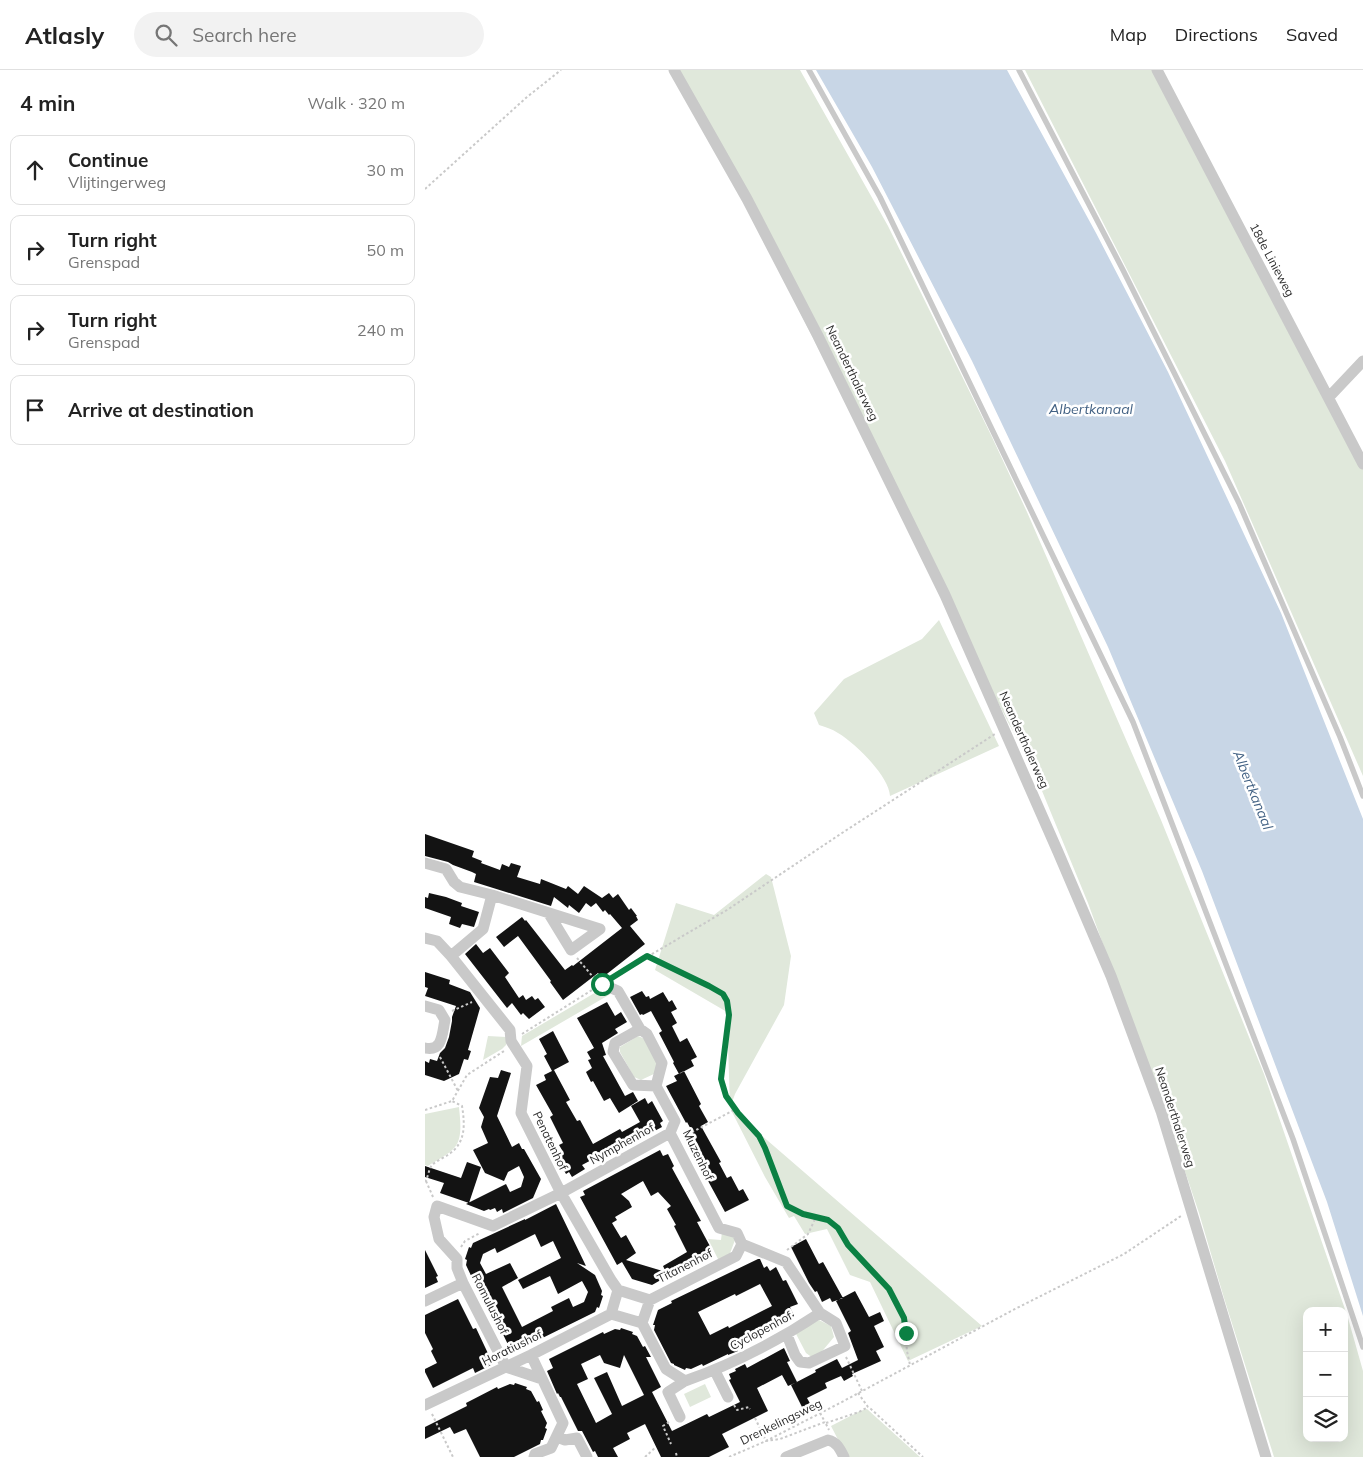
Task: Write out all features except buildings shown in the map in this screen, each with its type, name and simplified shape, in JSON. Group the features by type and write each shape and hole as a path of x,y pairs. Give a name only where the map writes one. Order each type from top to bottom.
{"street":[{"name":"Neanderthalerweg","path":"674,70 747,199 818,336 945,595 1059,852 1111,976 1161,1111 1266,1457"},
{"name":"18de Linieweg","path":"1157,70 1363,464"},
{"path":"1329,397 1363,361"},
{"path":"425,863 446,869 454,882 460,887 492,895 600,929 571,950 549,914"},
{"path":"451,956 483,929 492,895"},
{"name":"Penatenhof","path":"425,938 437,941 451,956 510,1030 511,1041 527,1066 521,1114 561,1194 618,1290"},
{"path":"600,984 618,991 640,1029 647,1034 662,1063 655,1086 633,1085 613,1052 615,1043 640,1029"},
{"path":"425,1006 439,1010 445,1020 440,1044 430,1048"},
{"name":"Muzenhof","path":"655,1086 675,1121 673,1138 719,1228 737,1233 742,1244"},
{"name":"Nymphenhof","path":"561,1194 673,1138"},
{"path":"457,1259 439,1239 434,1217 437,1206 493,1226 561,1194"},
{"path":"742,1244 786,1262 820,1313 836,1323 845,1346 809,1363 800,1362 787,1335"},
{"name":"Titanenhof","path":"618,1290 650,1300 736,1256 742,1244"},
{"name":"Romulushof","path":"457,1259 457,1268 463,1283 506,1367"},
{"path":"425,1301 463,1283"},
{"path":"618,1290 611,1314 642,1323 666,1369 685,1380"},
{"path":"642,1323 650,1300"},
{"name":"Cyclopenhof","path":"680,1417 668,1392 685,1380 715,1371 787,1335 820,1313"},
{"name":"Horatiushof","path":"426,1405 611,1314"},
{"path":"531,1355 563,1423 551,1448 535,1454 534,1457"},
{"path":"506,1367 542,1379"},
{"path":"715,1371 729,1397"},
{"path":"557,1437 565,1440 577,1438 587,1457"},
{"path":"786,1457 828,1440 834,1441 844,1457"}],"lane":[{"path":"809,70 880,198 1133,722 1293,1139 1363,1347"},
{"path":"1019,70 1123,270 1239,503 1340,737 1363,796"}],"path":[{"path":"425,189 527,97 561,70"},
{"path":"425,1110 452,1101 467,1075 505,1050 511,1041 600,984 727,910 1003,729"},
{"path":"571,950 600,984"},
{"path":"647,956 723,994 727,1001 729,1015 721,1079 726,1096 759,1136 787,1206 803,1214 828,1220 838,1228 848,1245 889,1289 904,1318 910,1365"},
{"path":"443,1016 483,996"},
{"path":"430,1048 458,1091"},
{"path":"437,1206 426,1180 432,1166 459,1145 464,1134 465,1123 462,1106 452,1101"},
{"path":"673,1138 735,1109"},
{"name":"Drenkelingsweg","path":"729,1457 840,1403 1013,1310 1124,1254 1190,1210"},
{"path":"776,1258 808,1234 816,1217"},
{"path":"457,1259 461,1246 465,1241 493,1226"},
{"path":"851,1367 862,1391"},
{"path":"858,1393 868,1407 923,1457"},
{"path":"729,1397 737,1410 749,1407 750,1409"},
{"path":"426,1405 453,1457"},
{"path":"755,1418 765,1441 780,1439 859,1412 868,1407"},
{"path":"820,1413 834,1441"},
{"path":"671,1444 663,1426 680,1417"},
{"path":"665,1442 669,1440"},
{"path":"645,1457 656,1447"},
{"path":"675,1453 677,1457"}],"shaded area":[{"path":"677,70 800,70 888,226 1027,512 1161,820 1264,1074 1344,1307 1303,1307 1303,1442 1348,1442 1348,1318 1363,1371 1363,1457 1274,1457 1199,1213 1152,1073 1088,903 1033,769"},
{"path":"1025,70 1152,70 1363,468 1363,776 1225,461"},
{"path":"939,620 999,746 890,796 884,779 862,752 833,730 819,725 814,713 844,679 922,639"},
{"path":"766,874 771,877 791,956 784,1005 735,1094 730,1108 727,1012 655,970 676,903 714,915"},
{"path":"603,988 614,992 521,1046 522,1036"},
{"path":"488,1036 506,1037 506,1045 483,1060"},
{"path":"638,1036 645,1039 658,1064 656,1073 641,1080 634,1077 620,1052 620,1047"},
{"path":"459,1107 460,1128 458,1143 446,1155 428,1166 425,1165 425,1114"},
{"path":"730,1108 982,1326 908,1361 870,1282 850,1275 827,1229 805,1234 794,1216 789,1218 765,1177"},
{"path":"722,1232 733,1234 735,1240 729,1256 719,1261 708,1239 721,1240"},
{"path":"819,1320 831,1326 834,1337 819,1355 813,1358 806,1353 795,1332"},
{"path":"705,1384 711,1397 690,1407 684,1394"},
{"path":"867,1409 920,1457 847,1457 831,1426"}],"water":[{"name":"Albertkanaal","path":"816,70 1007,70 1096,233 1168,372 1281,613 1363,819 1363,1316 1327,1202 1202,871 1108,647 972,361 872,167"}],"route":[{"path":"602,984 647,956 723,994 727,1001 729,1015 721,1079 726,1096 738,1113 759,1136 787,1206 803,1214 828,1220 838,1228 848,1245 889,1289 904,1318 906,1333"}]}
